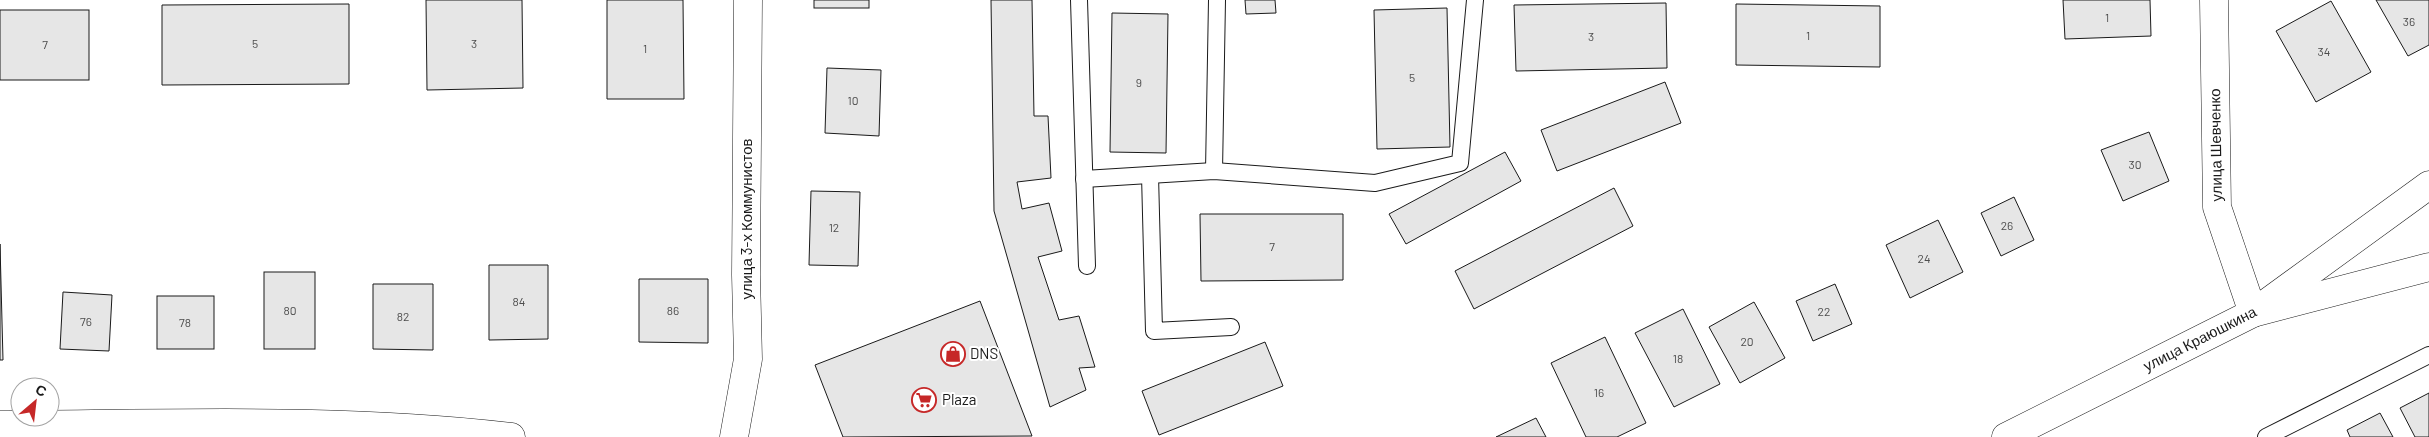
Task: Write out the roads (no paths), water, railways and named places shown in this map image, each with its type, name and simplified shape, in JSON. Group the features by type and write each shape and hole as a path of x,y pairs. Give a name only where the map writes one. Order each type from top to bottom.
{"street":[{"name":"улица 3-х Коммунистов","path":"734,437 748,360 746,275 748,0"},
{"name":"улица Шевченко","path":"2214,0 2217,207 2253,314"},
{"name":"улица Краюшкина","path":"2006,437 2253,314 2429,185"},
{"path":"2253,314 2429,268"},
{"path":"0,425 254,423 416,429 511,437"}],"lane":[{"path":"1079,0 1087,266"},
{"path":"1214,171 1217,0"},
{"path":"1084,179 1214,171 1375,183 1460,163 1475,0"},
{"path":"1150,175 1154,331 1231,327"},
{"path":"2266,437 2429,356"}],"place":[{"name":"DNS","path":"953,354"},
{"name":"Plaza","path":"924,400"}]}
